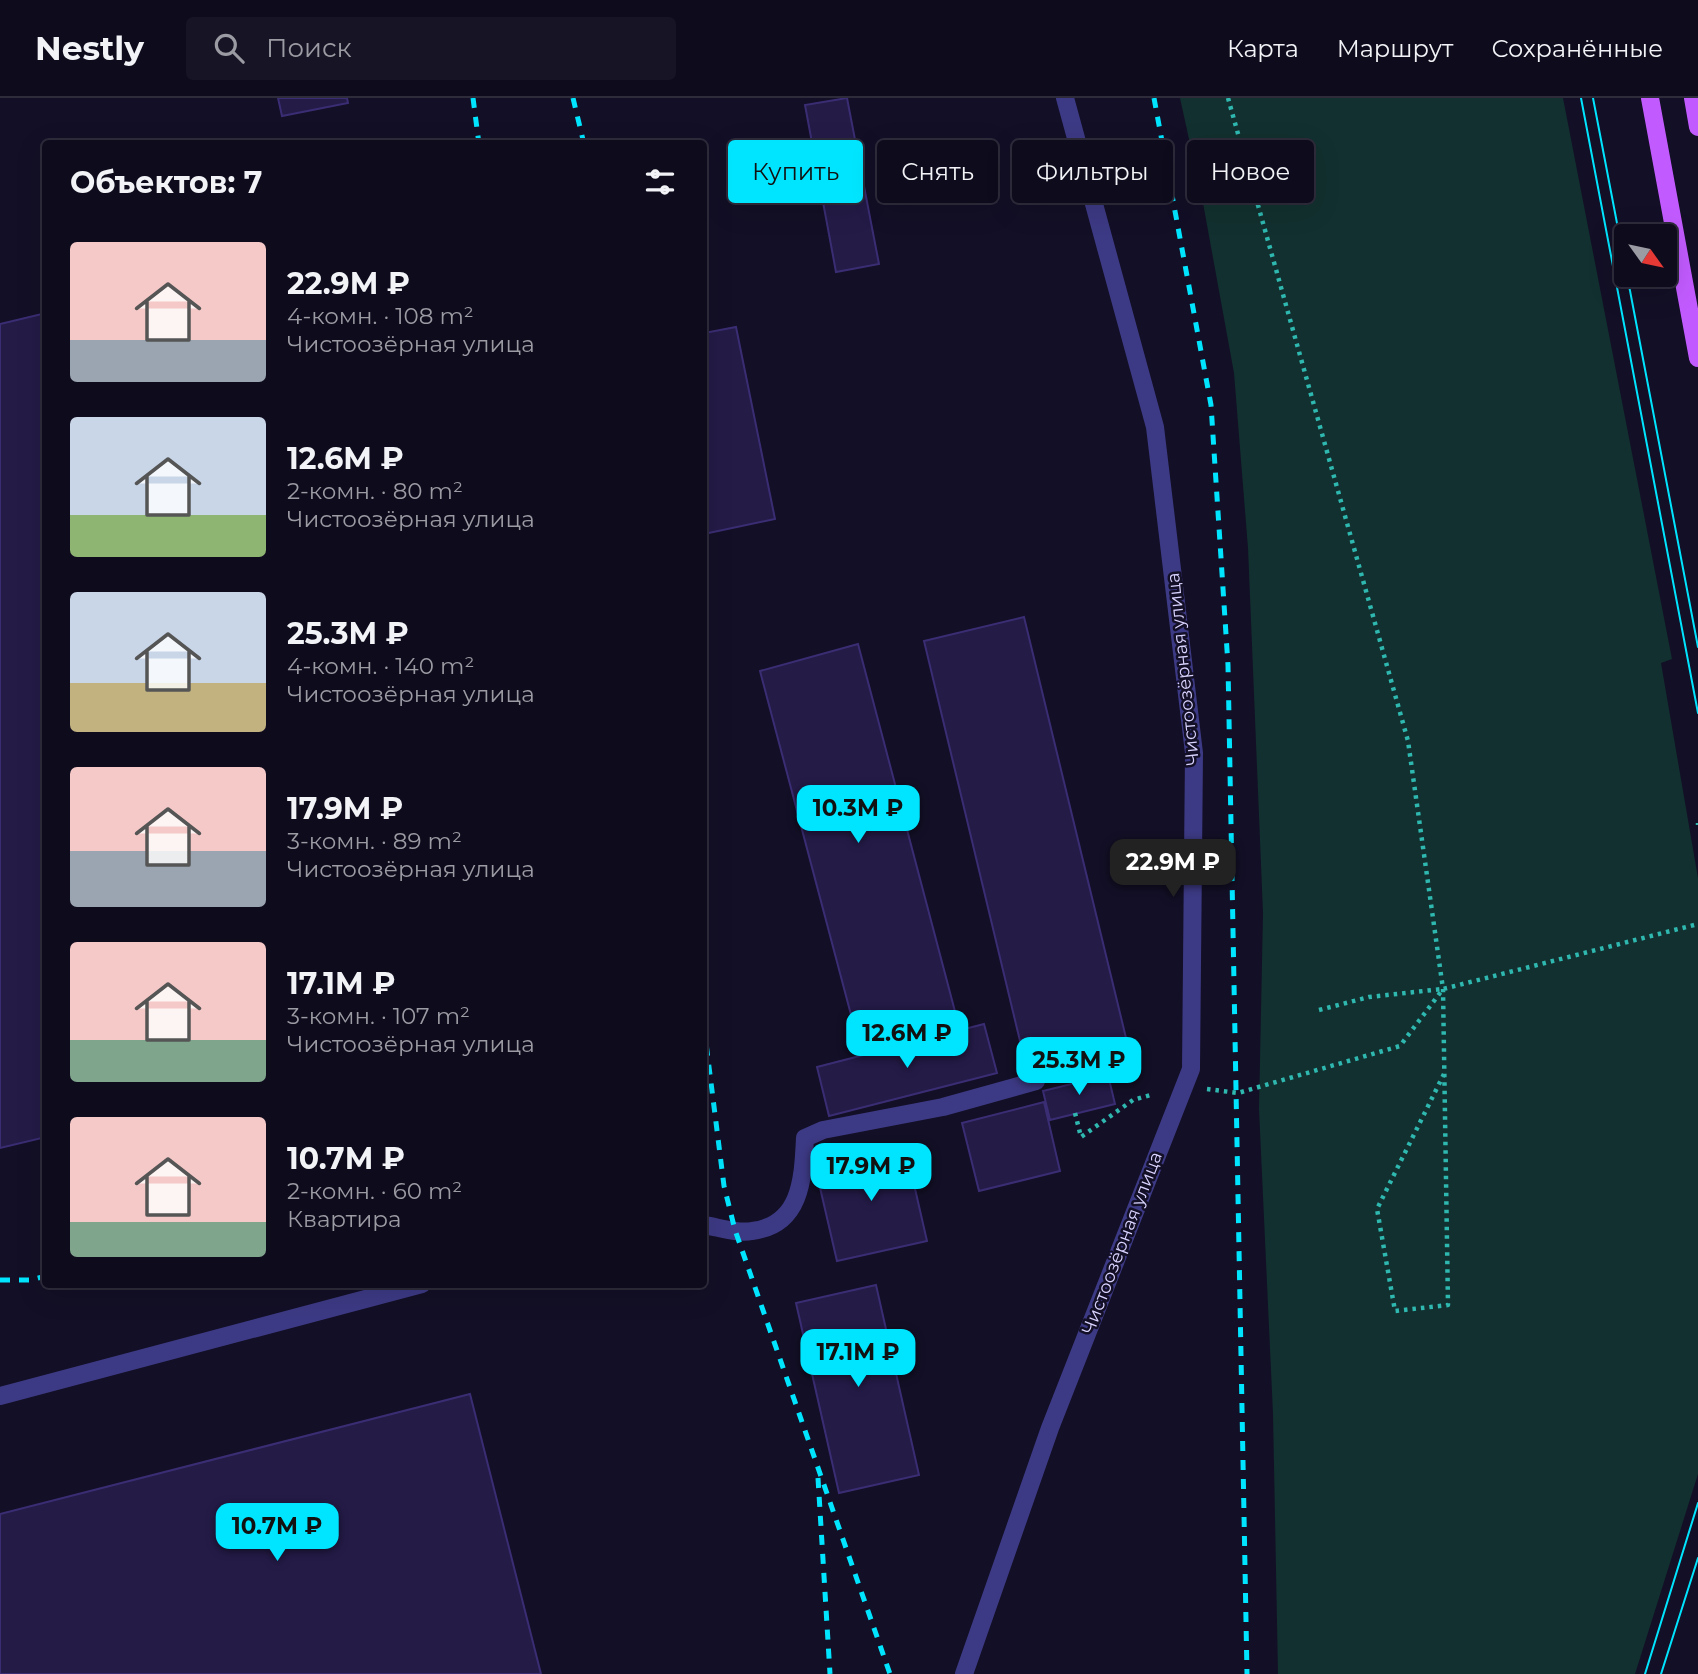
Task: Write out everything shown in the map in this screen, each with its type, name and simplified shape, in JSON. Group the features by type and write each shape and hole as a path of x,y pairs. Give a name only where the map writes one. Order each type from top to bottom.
{"main road":[{"path":"1650,98 1698,358"},
{"path":"1692,98 1698,127"}],"street":[{"name":"Чистоозёрная улица","path":"964,1674 1050,1428 1191,1069 1194,753 1157,441 1065,98"},
{"path":"707,1225 750,1232 767,1227 785,1214 799,1197 805,1138 823,1130 943,1107 1036,1081"},
{"path":"0,1396 407,1288"}],"path":[{"path":"1228,98 1408,741 1443,989 1448,1305 1395,1311 1377,1209 1444,1074"},
{"path":"1319,1010 1369,997 1443,989 1698,924"},
{"path":"1075,1113 1081,1138 1133,1100 1184,1086 1238,1093 1400,1046 1443,989"}],"green space":[{"path":"1180,98 1563,98 1672,659 1661,663 1698,878 1698,1474 1635,1674 1278,1674 1273,1414 1259,1109 1263,913 1248,548 1234,373 1203,203 1314,203 1314,140 1189,140"}],"building":[{"path":"278,98 347,98 348,103 282,116"},
{"path":"847,98 855,140 811,140 805,105"},
{"path":"863,181 879,264 836,272 823,203 863,203"},
{"path":"42,314 42,1138 0,1148 0,324"},
{"path":"736,327 775,519 707,533 707,332"},
{"path":"1024,617 1127,1042 1026,1066 924,641"},
{"path":"858,644 957,1019 859,1045 760,671"},
{"path":"984,1024 997,1073 829,1116 817,1067"},
{"path":"1108,1075 1115,1104 1050,1120 1043,1091"},
{"path":"1044,1102 1060,1171 979,1191 962,1123"},
{"path":"905,1145 927,1241 837,1261 815,1166"},
{"path":"876,1285 919,1475 839,1493 796,1303"},
{"path":"470,1394 541,1674 0,1674 0,1514"}],"tram line":[{"path":"1581,98 1698,713"},
{"path":"1593,98 1617,224"},
{"path":"1629,287 1698,647"},
{"path":"1645,1674 1698,1503"},
{"path":"1661,1674 1698,1558"}],"railway":[{"path":"473,98 478,140"},
{"path":"573,98 583,140"},
{"path":"1154,98 1211,405 1228,665 1247,1674"},
{"path":"707,1051 724,1186 735,1230 890,1674"},
{"path":"0,1280 30,1280 42,1277"},
{"path":"818,1478 830,1674"}]}
